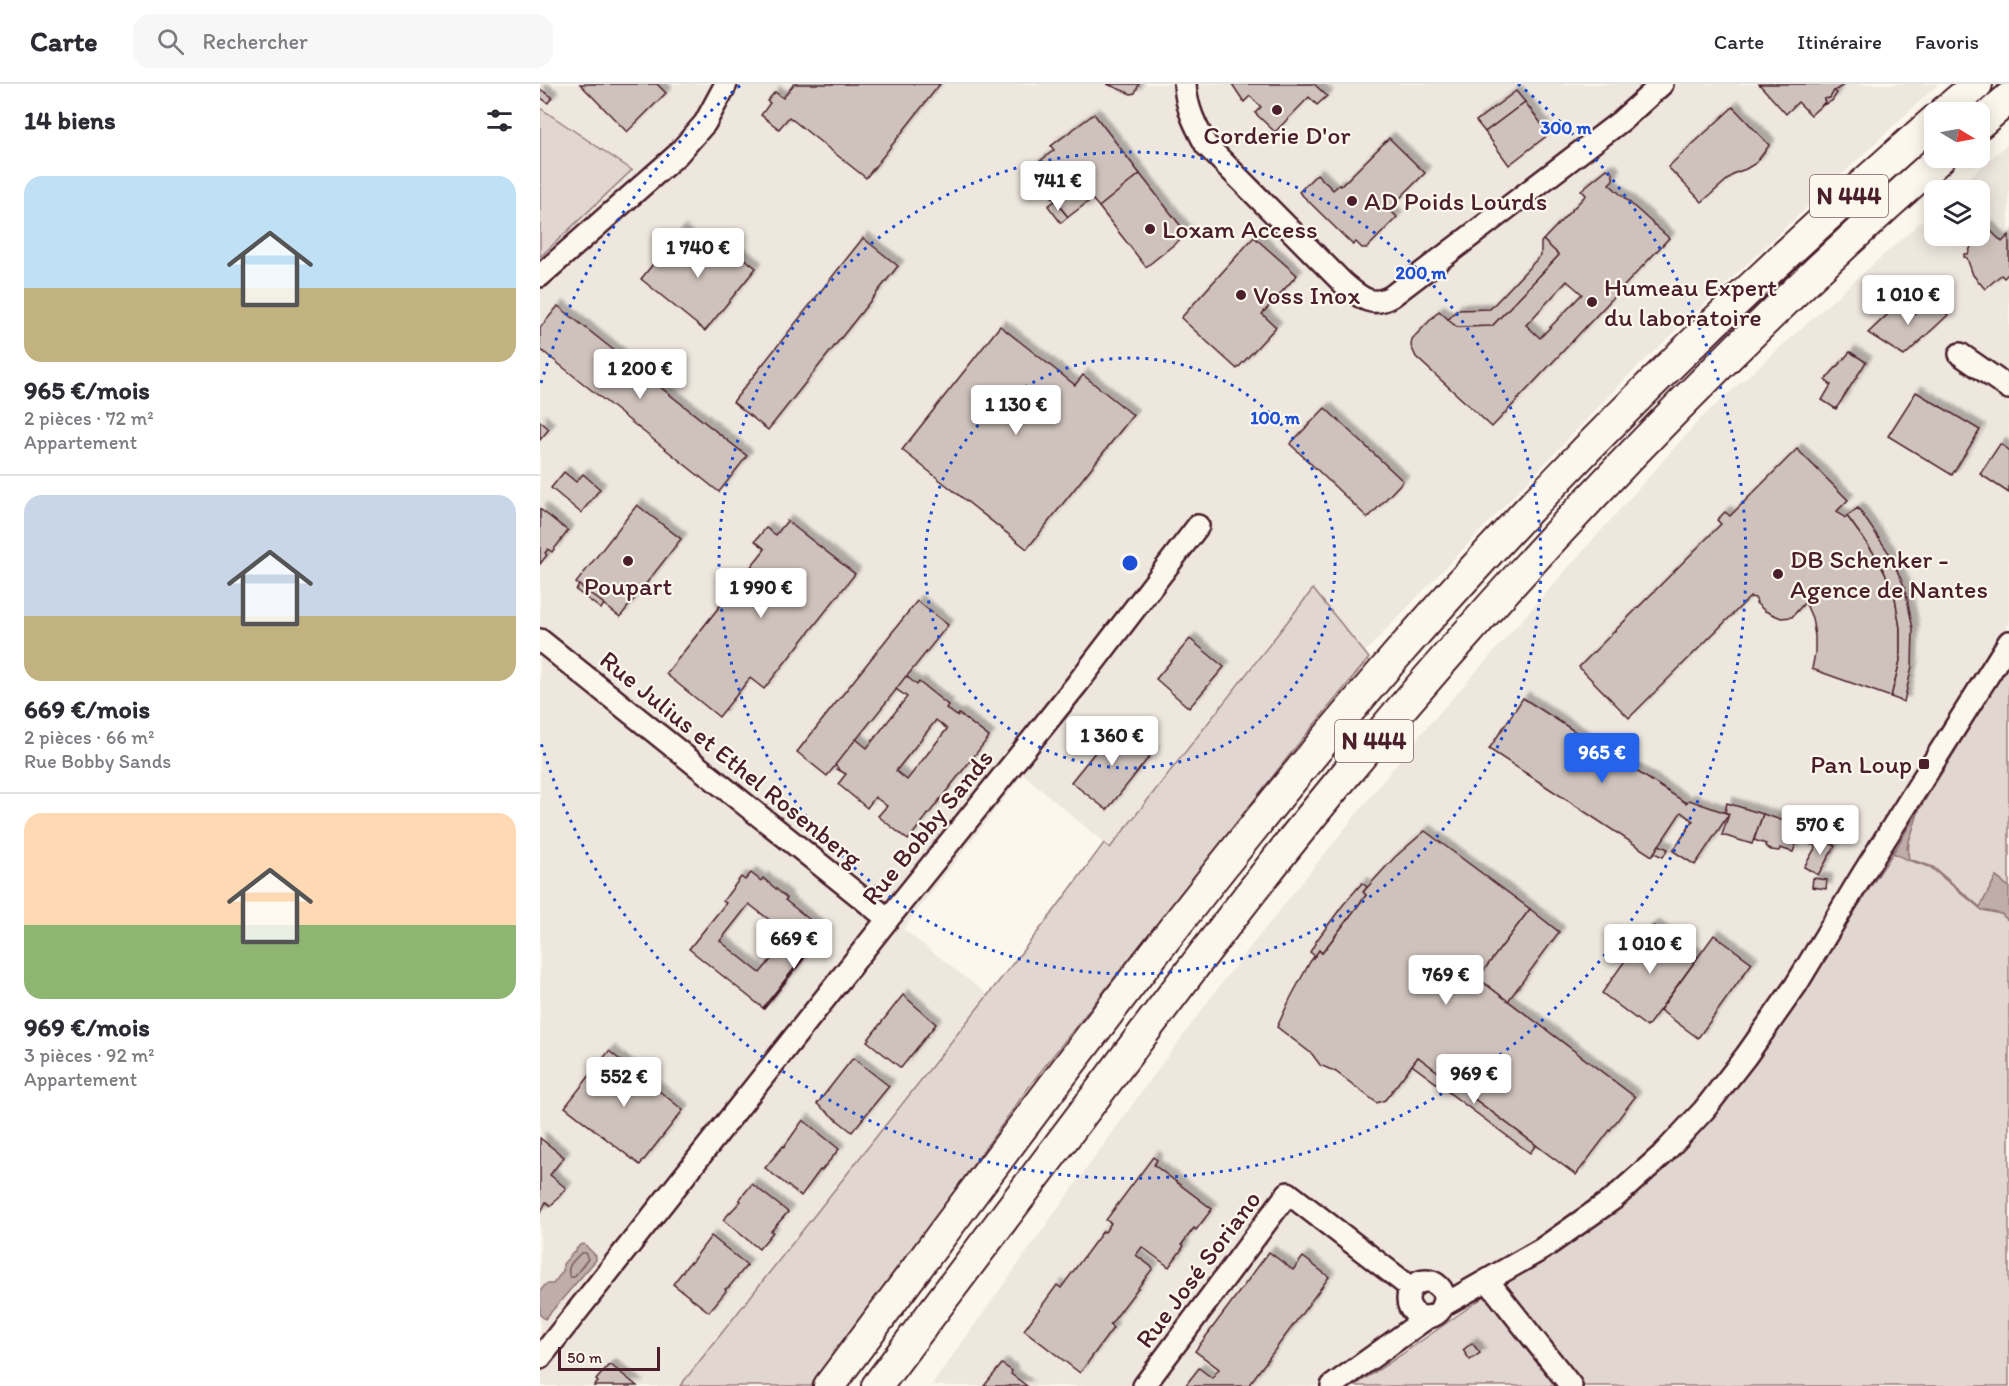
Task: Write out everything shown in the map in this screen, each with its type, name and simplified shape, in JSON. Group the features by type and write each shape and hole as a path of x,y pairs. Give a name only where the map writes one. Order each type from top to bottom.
{"highway":[{"path":"1990,114 2009,98"},
{"name":"N 444","path":"829,1386 1143,969 1302,769 1394,659 1480,561 1552,484 1664,371 1764,273 1924,130"},
{"name":"N 444","path":"877,1386 1233,916 1347,772 1433,672 1559,531 1670,414 1804,283 1929,168"}],"street":[{"path":"540,276 677,155 705,123 726,84"},
{"path":"1185,84 1185,95 1193,121 1206,145 1343,283 1359,296 1371,301 1383,302 1621,121 1662,84"},
{"path":"1960,354 2009,388"},
{"name":"Rue Bobby Sands","path":"540,1358 1077,684 1198,526"},
{"name":"Rue Julius et Ethel Rosenberg","path":"540,640 888,919"},
{"path":"1332,1386 1435,1312 1542,1249 1613,1199 1669,1148 1704,1110 1752,1048 1796,985 2009,642"},
{"name":"Rue José Soriano","path":"1144,1386 1288,1193 1410,1297"},
{"path":"1374,1357 1403,1321 1410,1297 1424,1281 1437,1284 1488,1281"},
{"path":"1488,1281 1571,1386"},
{"path":"1435,1312 1443,1294 1437,1284"},
{"path":"1410,1297 1416,1315 1435,1312"}],"shaded area":[{"path":"540,84 1938,84 1628,376 1364,653 1313,590 1110,848 1023,774 903,929 988,995 890,1120 680,1386 540,1386 540,257 632,171 540,108"},
{"path":"540,108 632,170 540,257"},
{"path":"2009,143 2009,624 2002,636 2009,640 2009,663 1893,853 1770,1039 1555,1247 1354,1386 931,1386 1227,976 1419,736 1700,419 1924,219 1924,246 1990,246 1990,180 1966,180 1980,168 1990,168 1990,160"},
{"path":"1313,589 1369,658 1295,748 1034,1080 876,1300 811,1386 680,1386 1051,915 1104,843 1110,848"},
{"path":"2009,663 2009,887 1996,877 1980,908 2001,914 2009,921 2009,1386 1354,1386 1555,1247 1770,1039 1893,853 1908,860 1909,841 1919,810"}],"water":[{"path":"1919,810 1907,847 1909,859 1933,867 1980,907 1996,877 2009,887 2009,921 2001,914 1982,910 1930,867 1893,853"},
{"path":"584,1244 596,1256 596,1260 545,1319 540,1315 540,1291 546,1284 553,1284 563,1271 563,1264 580,1245"}],"building":[{"path":"580,84 657,84 666,93 627,132"},
{"path":"794,84 940,84 866,178 789,117 779,129 761,115 770,103 767,101 775,92 783,98"},
{"path":"1107,84 1139,84 1135,93 1131,94"},
{"name":"Corderie D'or","path":"1232,84 1314,84 1327,96 1317,105 1309,97 1275,132 1255,113 1261,107 1250,96 1244,102"},
{"path":"1759,84 1845,84 1834,91 1830,98 1824,99 1825,102 1811,115 1798,102 1786,114"},
{"path":"540,89 552,97 548,103 540,97"},
{"path":"1516,91 1525,102 1485,132 1476,121"},
{"path":"1834,91 1837,93 1832,101 1823,105 1824,99 1830,98"},
{"path":"1525,102 1549,134 1509,165 1485,132"},
{"path":"1733,107 1769,145 1756,163 1735,173 1702,202 1668,167"},
{"path":"1094,114 1140,174 1099,207 1092,199 1068,217 1030,169 1054,150 1051,146"},
{"name":"AD Poids Lourds","path":"1389,138 1425,173 1389,209 1397,217 1367,248 1362,248 1356,242 1353,245 1299,192 1317,174 1333,190 1341,186"},
{"name":"Humeau Expert du laboratoire","path":"1607,169 1613,173 1613,180 1609,184 1669,238 1492,427 1416,357 1411,346 1412,339 1439,311 1457,327 1492,326 1559,255 1543,240 1586,195 1581,190","holes":["1567,281 1582,294 1540,338 1526,325"]},
{"path":"1140,174 1187,234 1146,267 1099,207"},
{"path":"1055,201 1068,217 1061,223 1048,206"},
{"path":"1990,230 2002,242 2009,235 2009,273 2004,278 2001,275 1985,289 1973,275 1967,258 1964,257 1964,254 1968,254 1971,246 1990,246"},
{"path":"680,231 712,257 724,242 756,268 705,331 641,279"},
{"name":"Voss Inox","path":"1254,237 1297,275 1262,314 1276,327 1237,369 1181,318"},
{"path":"863,238 898,266 768,430 733,402"},
{"path":"1543,240 1559,255 1492,326 1457,327 1448,320 1457,310 1490,309 1541,255"},
{"path":"1919,284 1931,296 1913,315 1901,302"},
{"path":"1931,296 1948,315 1904,356 1868,333 1901,302 1913,315"},
{"path":"558,306 747,456 719,492 540,349 540,328"},
{"path":"1000,326 1075,385 1083,375 1133,415 1027,549 902,450"},
{"path":"1850,352 1866,362 1836,409 1822,400 1831,385 1825,380"},
{"path":"1916,392 1980,430 1952,475 1888,436"},
{"path":"1325,408 1403,481 1368,518 1290,444"},
{"path":"540,421 549,429 540,440"},
{"path":"2000,444 2009,450 2009,493 1980,474"},
{"name":"DB Schenker - Agence de Nantes","path":"1797,449 1848,500 1837,511 1845,518 1847,516 1876,556 1894,591 1900,628 1900,661 1891,697 1812,669 1815,636 1812,618 1805,602 1792,617 1781,618 1765,611 1756,603 1755,598 1750,597 1629,718 1579,667 1721,524 1717,520 1725,512 1730,516"},
{"path":"564,472 576,482 583,474 600,489 581,513 551,488"},
{"name":"Poupart","path":"637,505 681,539 620,617 576,583"},
{"path":"1858,508 1889,553 1905,588 1913,629 1912,666 1904,702 1891,697 1900,661 1900,628 1894,591 1876,556 1847,516"},
{"path":"540,509 568,531 552,552 548,549 545,553 547,555 540,564"},
{"path":"787,521 855,574 764,689 750,678 719,717 666,674 765,549 755,541 766,528 776,535"},
{"path":"579,585 604,604 601,609 576,590"},
{"path":"917,601 948,625 827,776 797,752"},
{"path":"1190,639 1224,667 1189,708 1156,679"},
{"path":"906,676 917,685 919,682 948,705 946,708 957,716 959,714 989,737 908,840 878,816 887,806 875,797 867,808 838,784 846,774 837,769 835,765 856,739 867,748 907,697 896,689","holes":["936,720 947,729 907,780 896,771"]},
{"path":"1523,698 1686,803 1689,800 1729,814 1695,865 1673,851 1693,821 1681,812 1652,856 1489,749"},
{"path":"1118,724 1153,752 1107,810 1071,782"},
{"path":"1727,803 1763,814 1752,844 1722,835 1729,814 1725,812"},
{"path":"1763,814 1802,827 1793,852 1780,848 1779,851 1771,850 1765,846 1766,844 1754,840"},
{"path":"1802,827 1824,833 1816,846 1797,841"},
{"path":"1425,831 1530,909 1478,978 1635,1097 1576,1175 1418,1057 1385,1100 1377,1103 1336,1072 1320,1065 1312,1054 1277,1027 1310,962 1319,950 1322,953 1366,895 1363,892 1395,857"},
{"path":"1821,838 1835,846 1818,875 1804,867"},
{"path":"1659,845 1668,849 1663,857 1654,853"},
{"path":"751,873 761,881 763,878 787,898 785,900 824,931 763,1008 689,949 726,903 723,901 741,877 745,880","holes":["749,904 790,936 760,973 720,941"]},
{"path":"1813,878 1827,880 1826,889 1812,887"},
{"path":"1362,883 1367,887 1363,892 1366,895 1322,953 1319,950 1315,956 1310,952 1317,940"},
{"path":"1530,909 1559,932 1508,1001 1478,978"},
{"path":"1654,926 1698,957 1647,1027 1602,993 1646,931"},
{"path":"825,932 764,1009 763,1008"},
{"path":"1714,935 1752,963 1698,1038 1660,1010"},
{"path":"903,995 936,1024 901,1068 867,1041"},
{"path":"609,1051 683,1110 640,1165 565,1107"},
{"path":"1418,1057 1536,1145 1530,1153 1412,1065"},
{"path":"853,1058 889,1086 852,1132 817,1104"},
{"path":"803,1120 839,1149 801,1196 765,1168 784,1147"},
{"path":"540,1138 564,1157 550,1175 566,1188 551,1206 546,1202 540,1214"},
{"path":"1153,1157 1157,1160 1154,1165 1212,1209 1182,1244 1184,1246 1169,1267 1142,1247 1136,1255 1153,1268 1110,1325 1113,1328 1080,1373 1024,1330 1057,1285 1061,1288 1103,1231 1105,1232 1111,1223 1106,1220"},
{"path":"752,1184 788,1212 759,1249 723,1220 741,1201 739,1200"},
{"path":"711,1236 747,1265 725,1289 726,1291 709,1312 673,1284"},
{"path":"1269,1252 1293,1270 1303,1257 1329,1277 1248,1386 1185,1386 1199,1368 1212,1378 1219,1369 1195,1351"},
{"path":"1472,1343 1480,1353 1470,1360 1463,1350"},
{"path":"1002,1364 1012,1371 1011,1374 1027,1386 984,1386"},
{"path":"611,1365 637,1386 594,1386 598,1382 596,1380"}],"place":[{"name":"Corderie D'or","path":"1277,110"},
{"name":"AD Poids Lourds","path":"1352,201"},
{"name":"Loxam Access","path":"1150,229"},
{"name":"Voss Inox","path":"1241,295"},
{"name":"Humeau Expert du laboratoire","path":"1592,302"},
{"name":"Poupart","path":"628,561"},
{"name":"DB Schenker - Agence de Nantes","path":"1778,574"},
{"name":"Pan Loup","path":"1924,764"}]}
